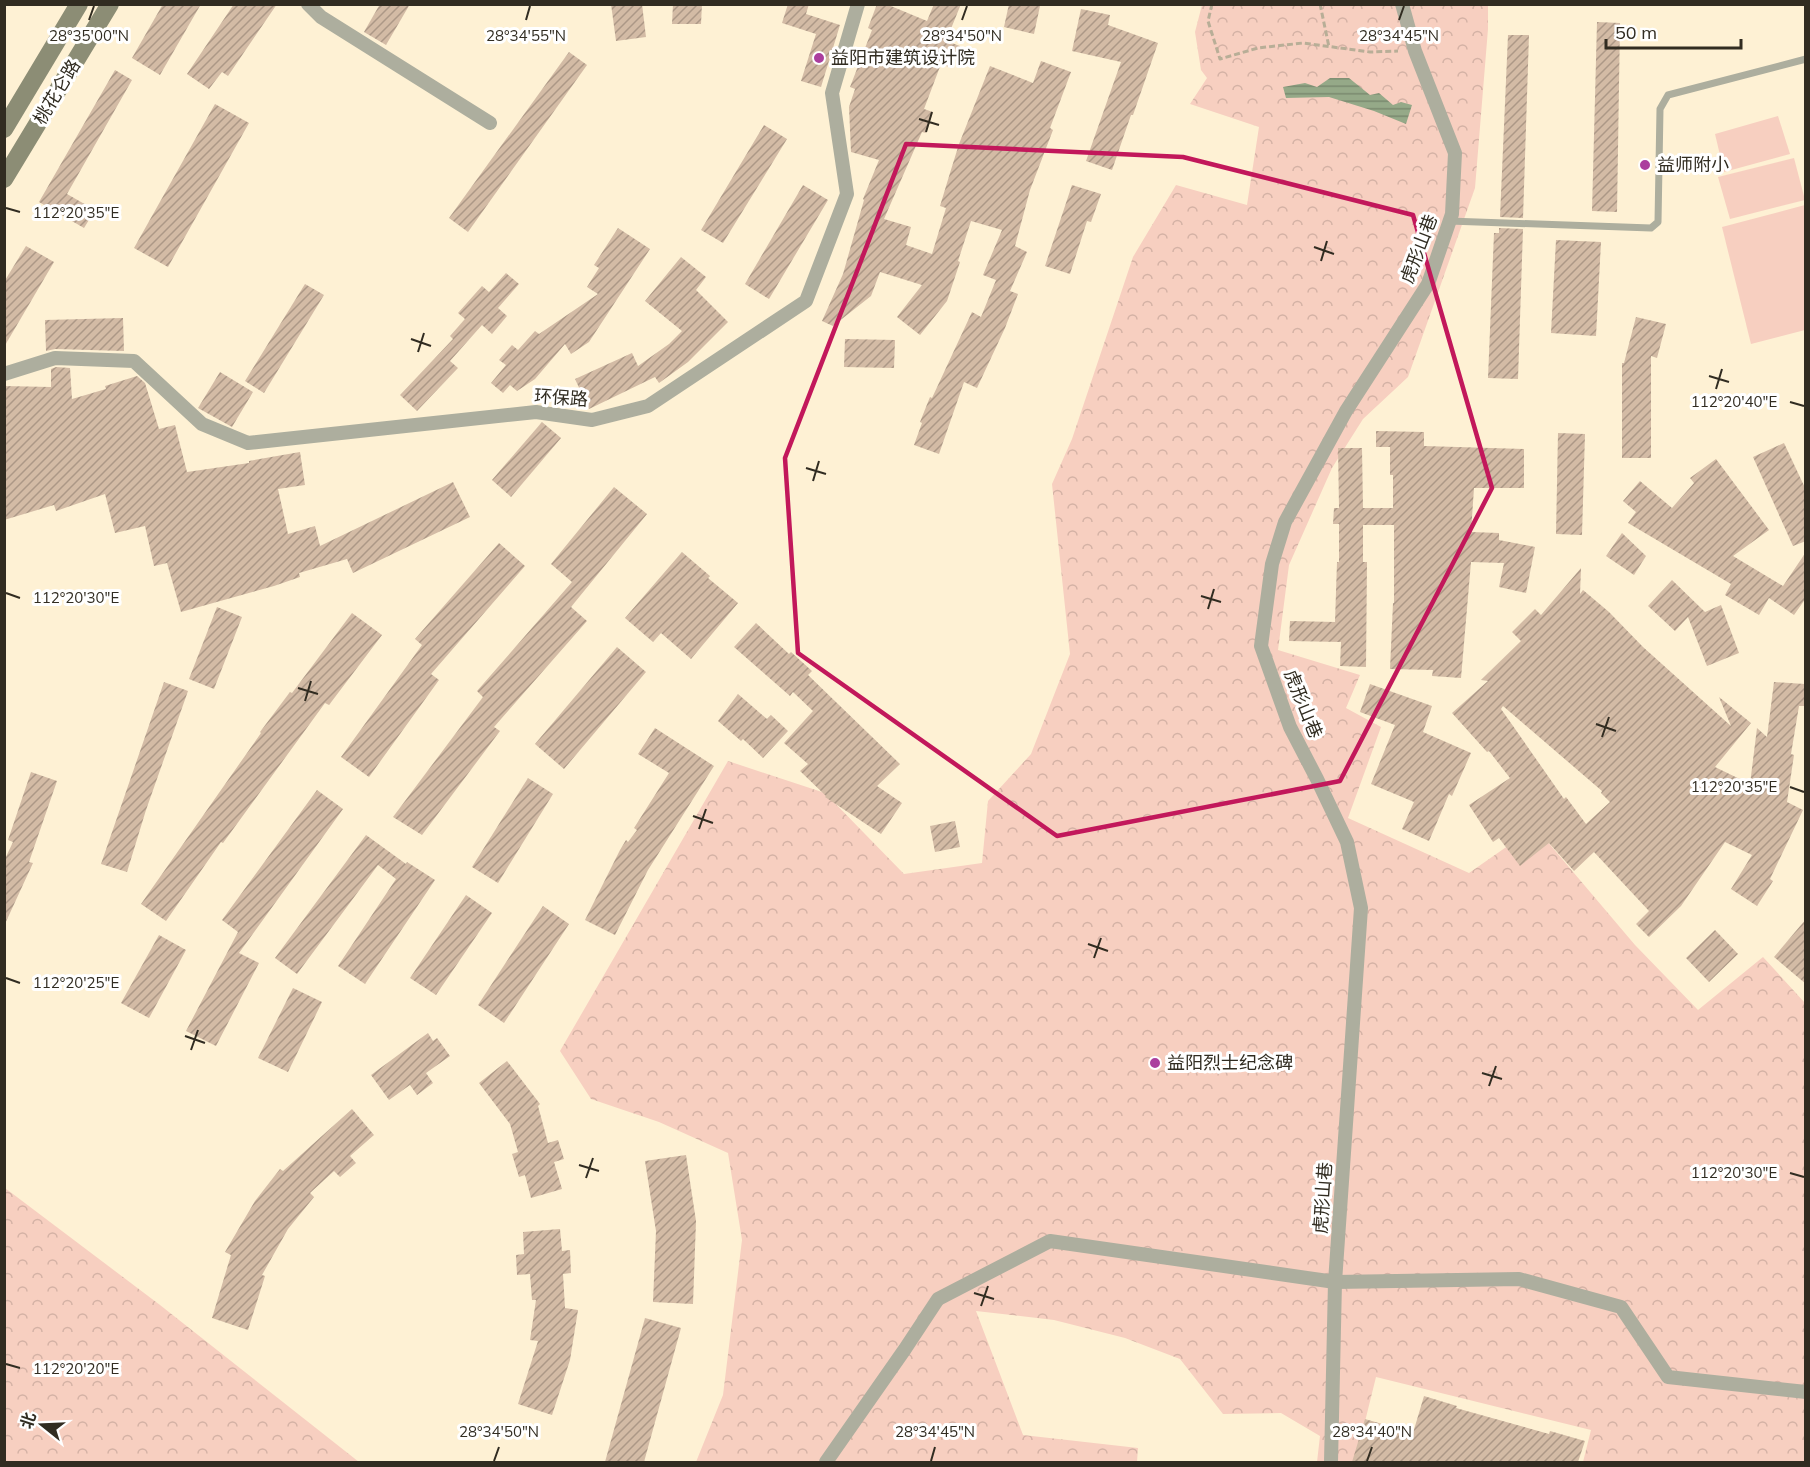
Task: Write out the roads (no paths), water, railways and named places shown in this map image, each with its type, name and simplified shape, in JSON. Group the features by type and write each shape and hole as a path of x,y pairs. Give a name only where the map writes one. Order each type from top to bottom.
{"main road":[{"name":"桃花仑路","path":"4,129 79,4"},
{"name":"桃花仑路","path":"4,179 110,4"}],"street":[{"path":"308,4 321,17 490,123"},
{"name":"环保路","path":"4,374 56,358 134,361 202,424 248,443 536,412 592,420 648,406 806,302 847,194 832,93 858,4"},
{"name":"虎形山巷","path":"1331,1462 1335,1282 1361,908 1347,842 1290,727 1261,646 1272,564 1285,522 1346,411 1428,284 1452,214 1455,153 1415,51 1402,4"},
{"path":"826,1462 938,1299 1050,1241 1335,1282 1519,1280 1621,1307 1668,1377 1806,1392"}],"lane":[{"path":"1449,221 1651,228 1658,222 1660,109 1668,95 1806,59"}],"place":[{"name":"益阳市建筑设计院","path":"819,58"},
{"name":"益师附小","path":"1645,165"},
{"name":"益阳烈士纪念碑","path":"1155,1063"}]}
